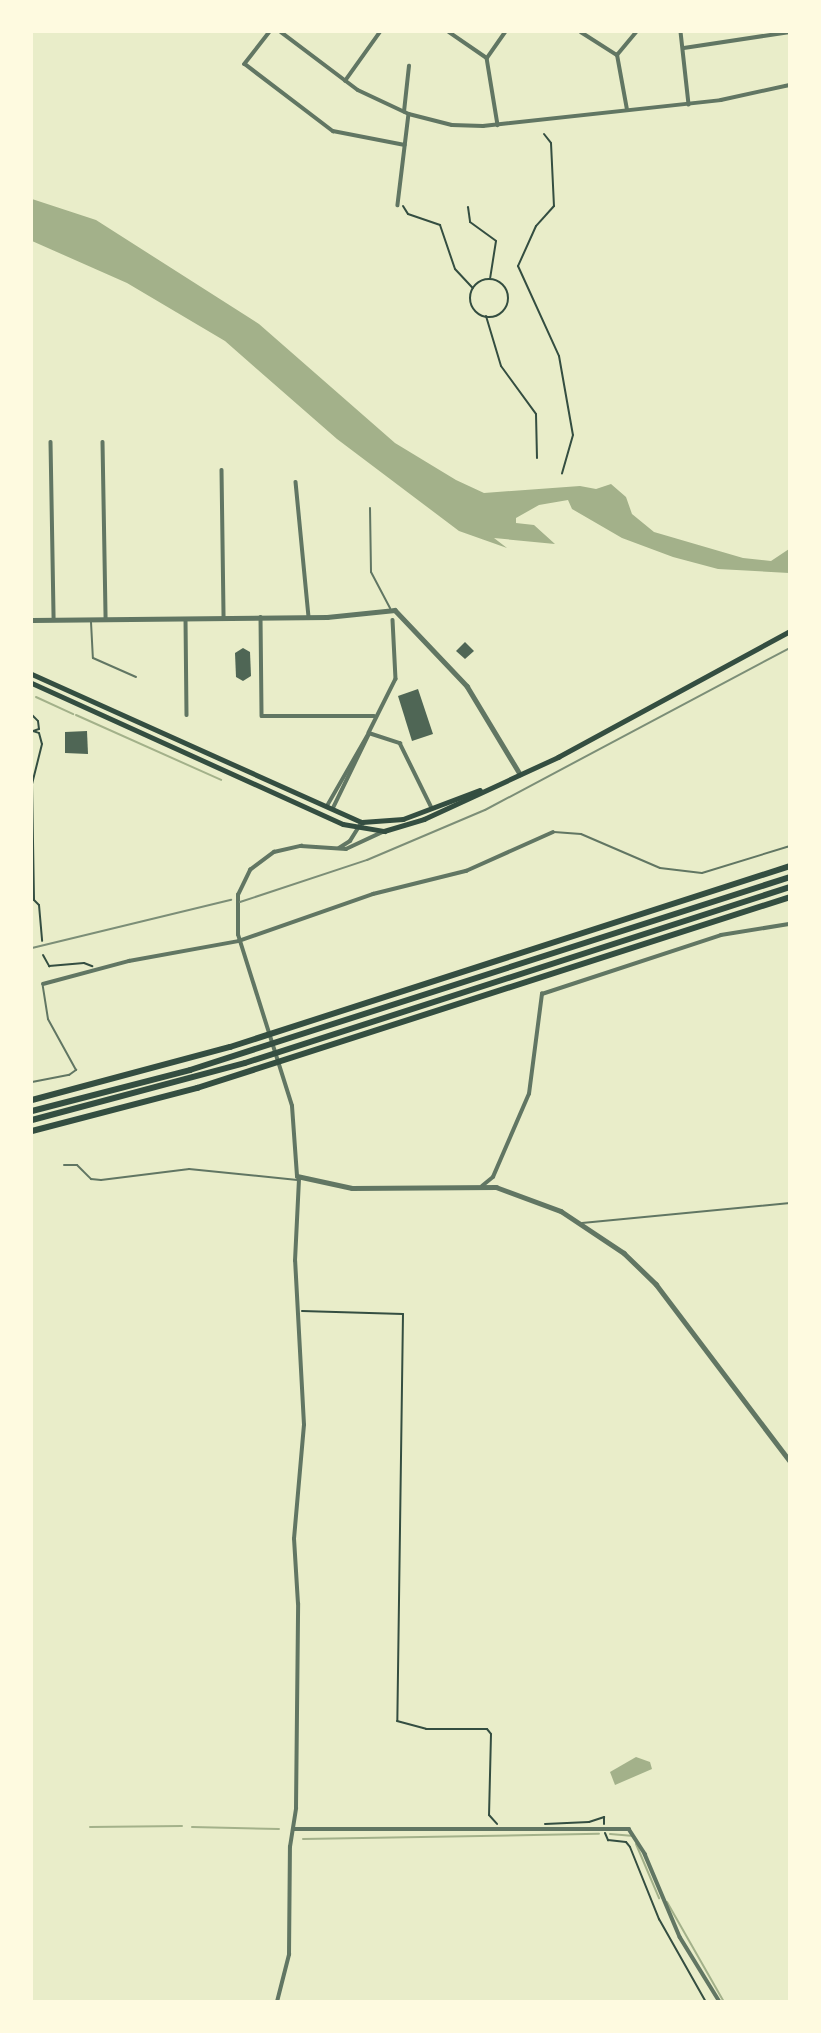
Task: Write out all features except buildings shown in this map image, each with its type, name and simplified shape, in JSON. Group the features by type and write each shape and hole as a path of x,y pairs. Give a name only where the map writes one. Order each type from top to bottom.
{"highway":[{"path":"32,1100 194,1058 789,866"},
{"path":"32,1111 190,1070 789,877"},
{"path":"32,1120 245,1063 789,887"},
{"path":"32,1130 197,1088 789,897"}],"main road":[{"path":"32,683 355,828 384,831 412,823 520,774 789,631"},
{"path":"32,674 362,822 392,822 497,784"},
{"path":"258,786 262,778"}],"street":[{"path":"270,32 245,64 333,131 405,145"},
{"path":"281,32 345,81 407,113 452,125 498,124 689,105 789,85"},
{"path":"345,81 380,32"},
{"path":"449,32 487,58"},
{"path":"498,124 487,58 505,32"},
{"path":"581,32 617,55 627,110"},
{"path":"617,55 636,32"},
{"path":"681,32 689,105"},
{"path":"684,48 789,32"},
{"path":"400,205 409,66"},
{"path":"51,442 54,620"},
{"path":"103,442 106,619"},
{"path":"222,470 224,618"},
{"path":"296,482 309,617"},
{"path":"32,620 309,617 390,608 467,685 520,774"},
{"path":"261,617 262,716 375,716"},
{"path":"186,618 187,715"},
{"path":"332,810 375,716 396,679 393,620"},
{"path":"326,807 369,733"},
{"path":"369,733 400,743 432,808"},
{"path":"337,849 350,841 355,828 362,822 366,831 358,844"},
{"path":"277,2001 289,1955 290,1847 295,1829 298,1604 294,1539 304,1424 300,1311 295,1261 298,1178 296,1126 284,1078 239,941 235,910 241,884 269,854 301,846 337,849 358,844 384,831"},
{"path":"43,984 239,941 373,894 466,871 553,832"},
{"path":"481,1187 493,1177 529,1094 542,994 721,935 789,924"},
{"path":"493,1177 499,1188"},
{"path":"298,1178 397,1191 499,1188 541,1201 624,1253 656,1284 789,1461"},
{"path":"295,1829 629,1829 645,1854 680,1937 720,2001"}],"lane":[{"path":"370,508 371,572 390,608"},
{"path":"90,620 93,658 136,677"},
{"path":"553,832 581,834 660,868 702,873 789,846"},
{"path":"32,1082 69,1075 76,1070 48,1019 43,984"},
{"path":"64,1165 77,1165 91,1179 101,1180 189,1169 298,1178"},
{"path":"580,1224 789,1203"}],"path":[{"path":"544,134 551,143 554,205 536,226 518,265 559,356 573,440 562,473"},
{"path":"400,205 408,214 440,225 455,269 473,288 472,305 486,316 500,366 537,414 537,458"},
{"path":"468,207 470,222 496,241 490,279"},
{"path":"473,288 490,279"},
{"path":"486,316 503,311 508,300 505,288 490,279"},
{"path":"32,715 38,721 39,729 33,732 38,733 42,744 32,784 33,900 40,906 42,941"},
{"path":"43,956 49,966 84,963 94,971"},
{"path":"300,1311 403,1314 397,1721 426,1729 487,1729 491,1734 489,1815 492,1822 502,1825"},
{"path":"539,1824 589,1822 604,1817 608,1840 626,1842 630,1847 659,1919 706,2001"}],"shaded area":[{"path":"32,199 96,220 259,324 395,443 456,480 484,493 580,486 596,489 611,484 626,497 632,514 654,532 743,558 771,561 789,549 789,573 718,569 673,557 622,538 572,509 568,500 539,505 516,518 516,523 534,525 555,544 494,538 507,548 459,531 337,439 225,341 127,283 32,241"},
{"path":"636,1757 650,1762 652,1769 615,1785 610,1772"}],"waterway":[{"path":"36,697 73,714"},
{"path":"76,715 221,780"},
{"path":"90,1827 182,1826"},
{"path":"192,1827 279,1829"},
{"path":"303,1839 599,1834"},
{"path":"610,1834 631,1836"},
{"path":"636,1844 659,1898"},
{"path":"667,1902 724,2002"}],"railway":[{"path":"240,902 367,860 485,810 790,648"},
{"path":"32,948 231,900"}]}
